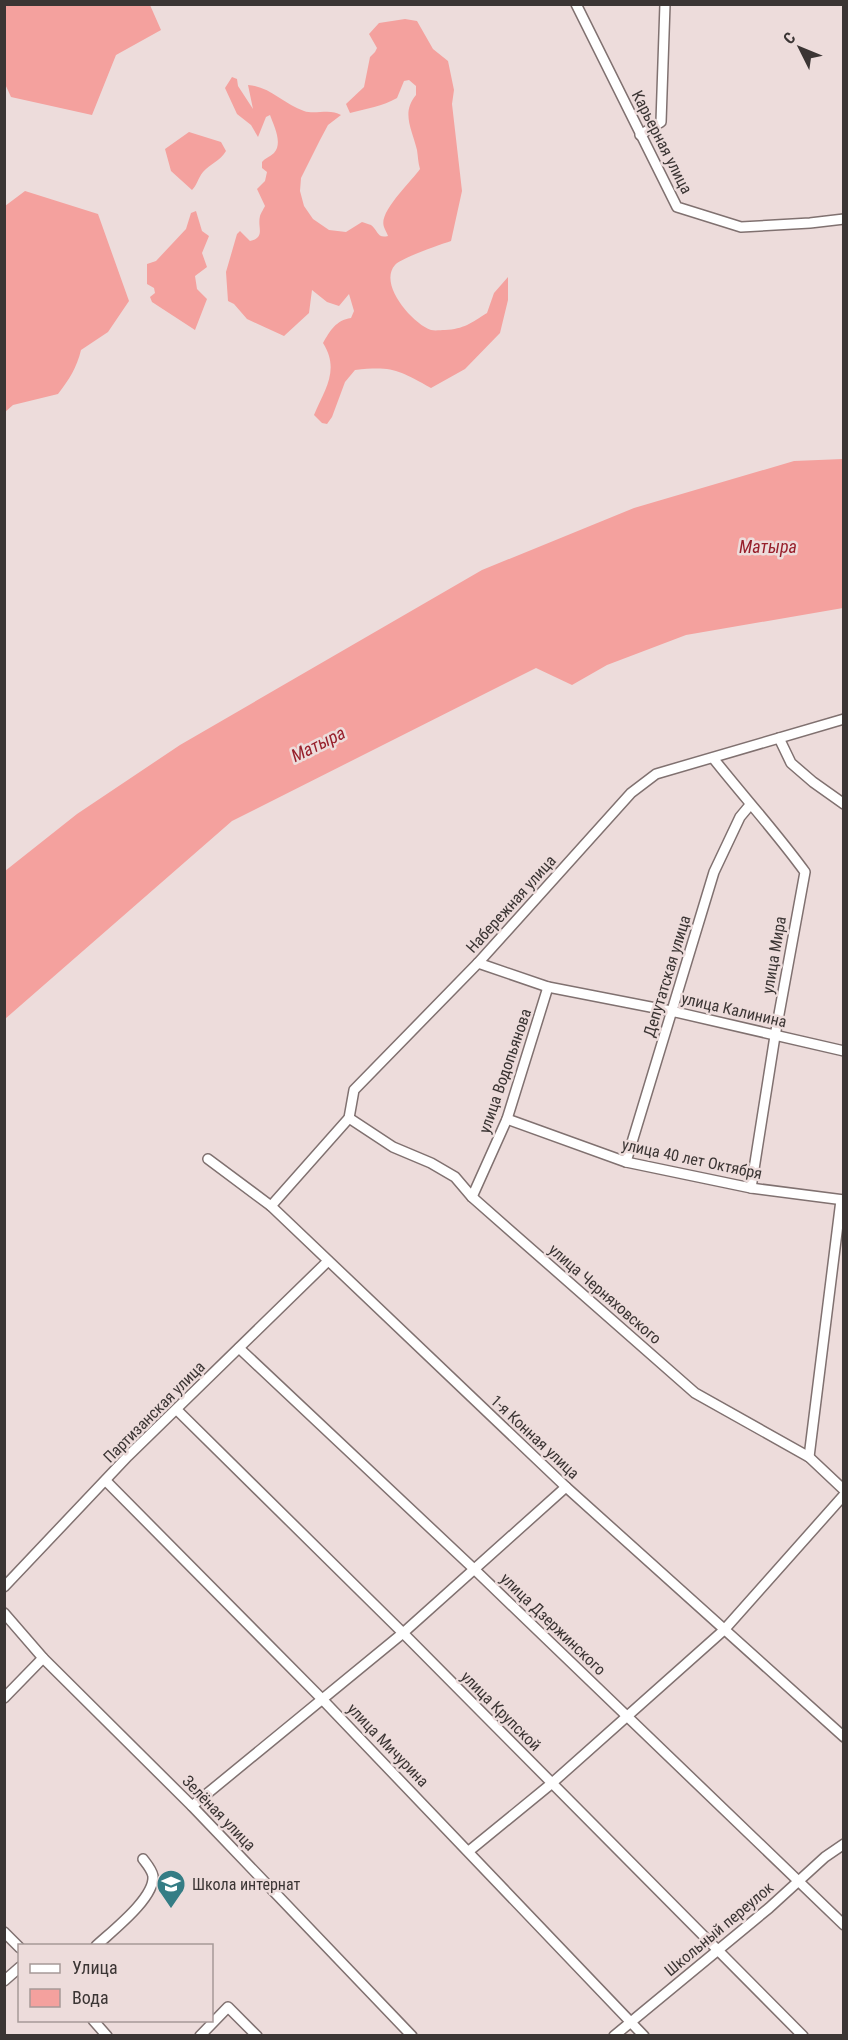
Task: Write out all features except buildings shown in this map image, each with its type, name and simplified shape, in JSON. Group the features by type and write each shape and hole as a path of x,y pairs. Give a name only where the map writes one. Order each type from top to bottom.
{"street":[{"name":"Карьерная улица","path":"576,4 677,207 741,226 810,224 843,219"},
{"path":"640,135 661,122 664,4"},
{"name":"Набережная улица","path":"271,1206 349,1118 354,1090 478,963 631,793 656,774 843,719"},
{"path":"779,738 791,763 843,804"},
{"name":"улица Мира","path":"713,758 750,805 780,837 805,872 775,1036 751,1188"},
{"name":"Депутатская улица","path":"626,1162 714,872 740,817 750,805"},
{"name":"улица Калинина","path":"478,963 548,987 671,1011 843,1051"},
{"name":"улица Водопьянова","path":"472,1197 507,1119 548,987"},
{"name":"улица Черняховского","path":"349,1118 393,1147 431,1163 455,1177 472,1197 695,1393 809,1457 843,1490"},
{"name":"улица 40 лет Октября","path":"507,1119 626,1162 751,1188 842,1200 809,1457"},
{"name":"1-я Конная улица","path":"208,1159 271,1206 566,1487 843,1737"},
{"name":"Партизанская улица","path":"4,1587 128,1456 328,1261"},
{"name":"улица Дзержинского","path":"239,1348 474,1569 843,1925"},
{"name":"улица Крупской","path":"177,1410 403,1632 803,2036"},
{"name":"улица Мичурина","path":"106,1481 321,1698 644,2036"},
{"path":"192,1806 403,1632 566,1487"},
{"path":"469,1851 551,1784 724,1630 843,1495"},
{"name":"Зелёная улица","path":"4,1613 43,1658 192,1806 412,2036"},
{"path":"4,1698 43,1658"},
{"name":"Школьный переулок","path":"614,2036 843,1844"},
{"path":"98,1944 150,1892 153,1875 143,1859"},
{"path":"4,1932 18,1945"},
{"path":"4,1981 18,1969"},
{"path":"200,2036 228,2007 257,2036"},
{"path":"95,2022 107,2036"}],"water":[{"path":"5,5 150,5 161,30 116,55 92,115 11,97 5,84"},
{"path":"405,19 417,21 433,49 448,61 454,90 452,104 462,191 451,241 412,255 395,265 391,273 394,292 415,320 431,330 462,327 487,313 494,293 508,277 508,300 500,333 465,369 431,388 411,377 387,369 355,370 345,382 332,417 327,424 322,423 314,415 331,371 328,353 323,343 337,324 351,318 354,311 349,294 339,306 327,302 312,290 309,313 284,336 247,319 234,304 228,301 226,272 237,234 240,231 250,241 258,237 259,220 265,206 257,189 265,181 267,172 262,168 262,162 277,149 278,139 270,115 266,117 258,137 251,125 237,114 225,88 232,77 237,79 238,86 253,109 248,85 263,88 304,111 332,112 341,115 328,125 301,178 300,191 304,206 313,219 329,230 346,232 362,222 371,225 380,235 388,236 383,221 386,213 420,169 408,115 416,95 416,86 409,80 404,81 397,98 368,109 350,113 346,104 364,87 370,57 377,48 369,34 379,23"},
{"path":"189,132 221,142 226,151 203,172 192,190 171,171 165,149"},
{"path":"25,191 98,214 129,301 108,332 81,350 72,373 58,394 13,405 5,412 5,206"},
{"path":"196,211 202,231 209,236 202,253 207,267 195,276 197,289 207,299 195,330 152,302 150,297 155,293 154,288 147,284 147,264 156,261 186,229 191,213"},
{"name":"Матыра","path":"843,459 843,608 686,635 607,665 572,685 536,668 232,821 5,1019 5,871 77,814 180,745 482,570 634,508 794,461"}],"place":[{"name":"Школа интернат","path":"171,1910"}]}
